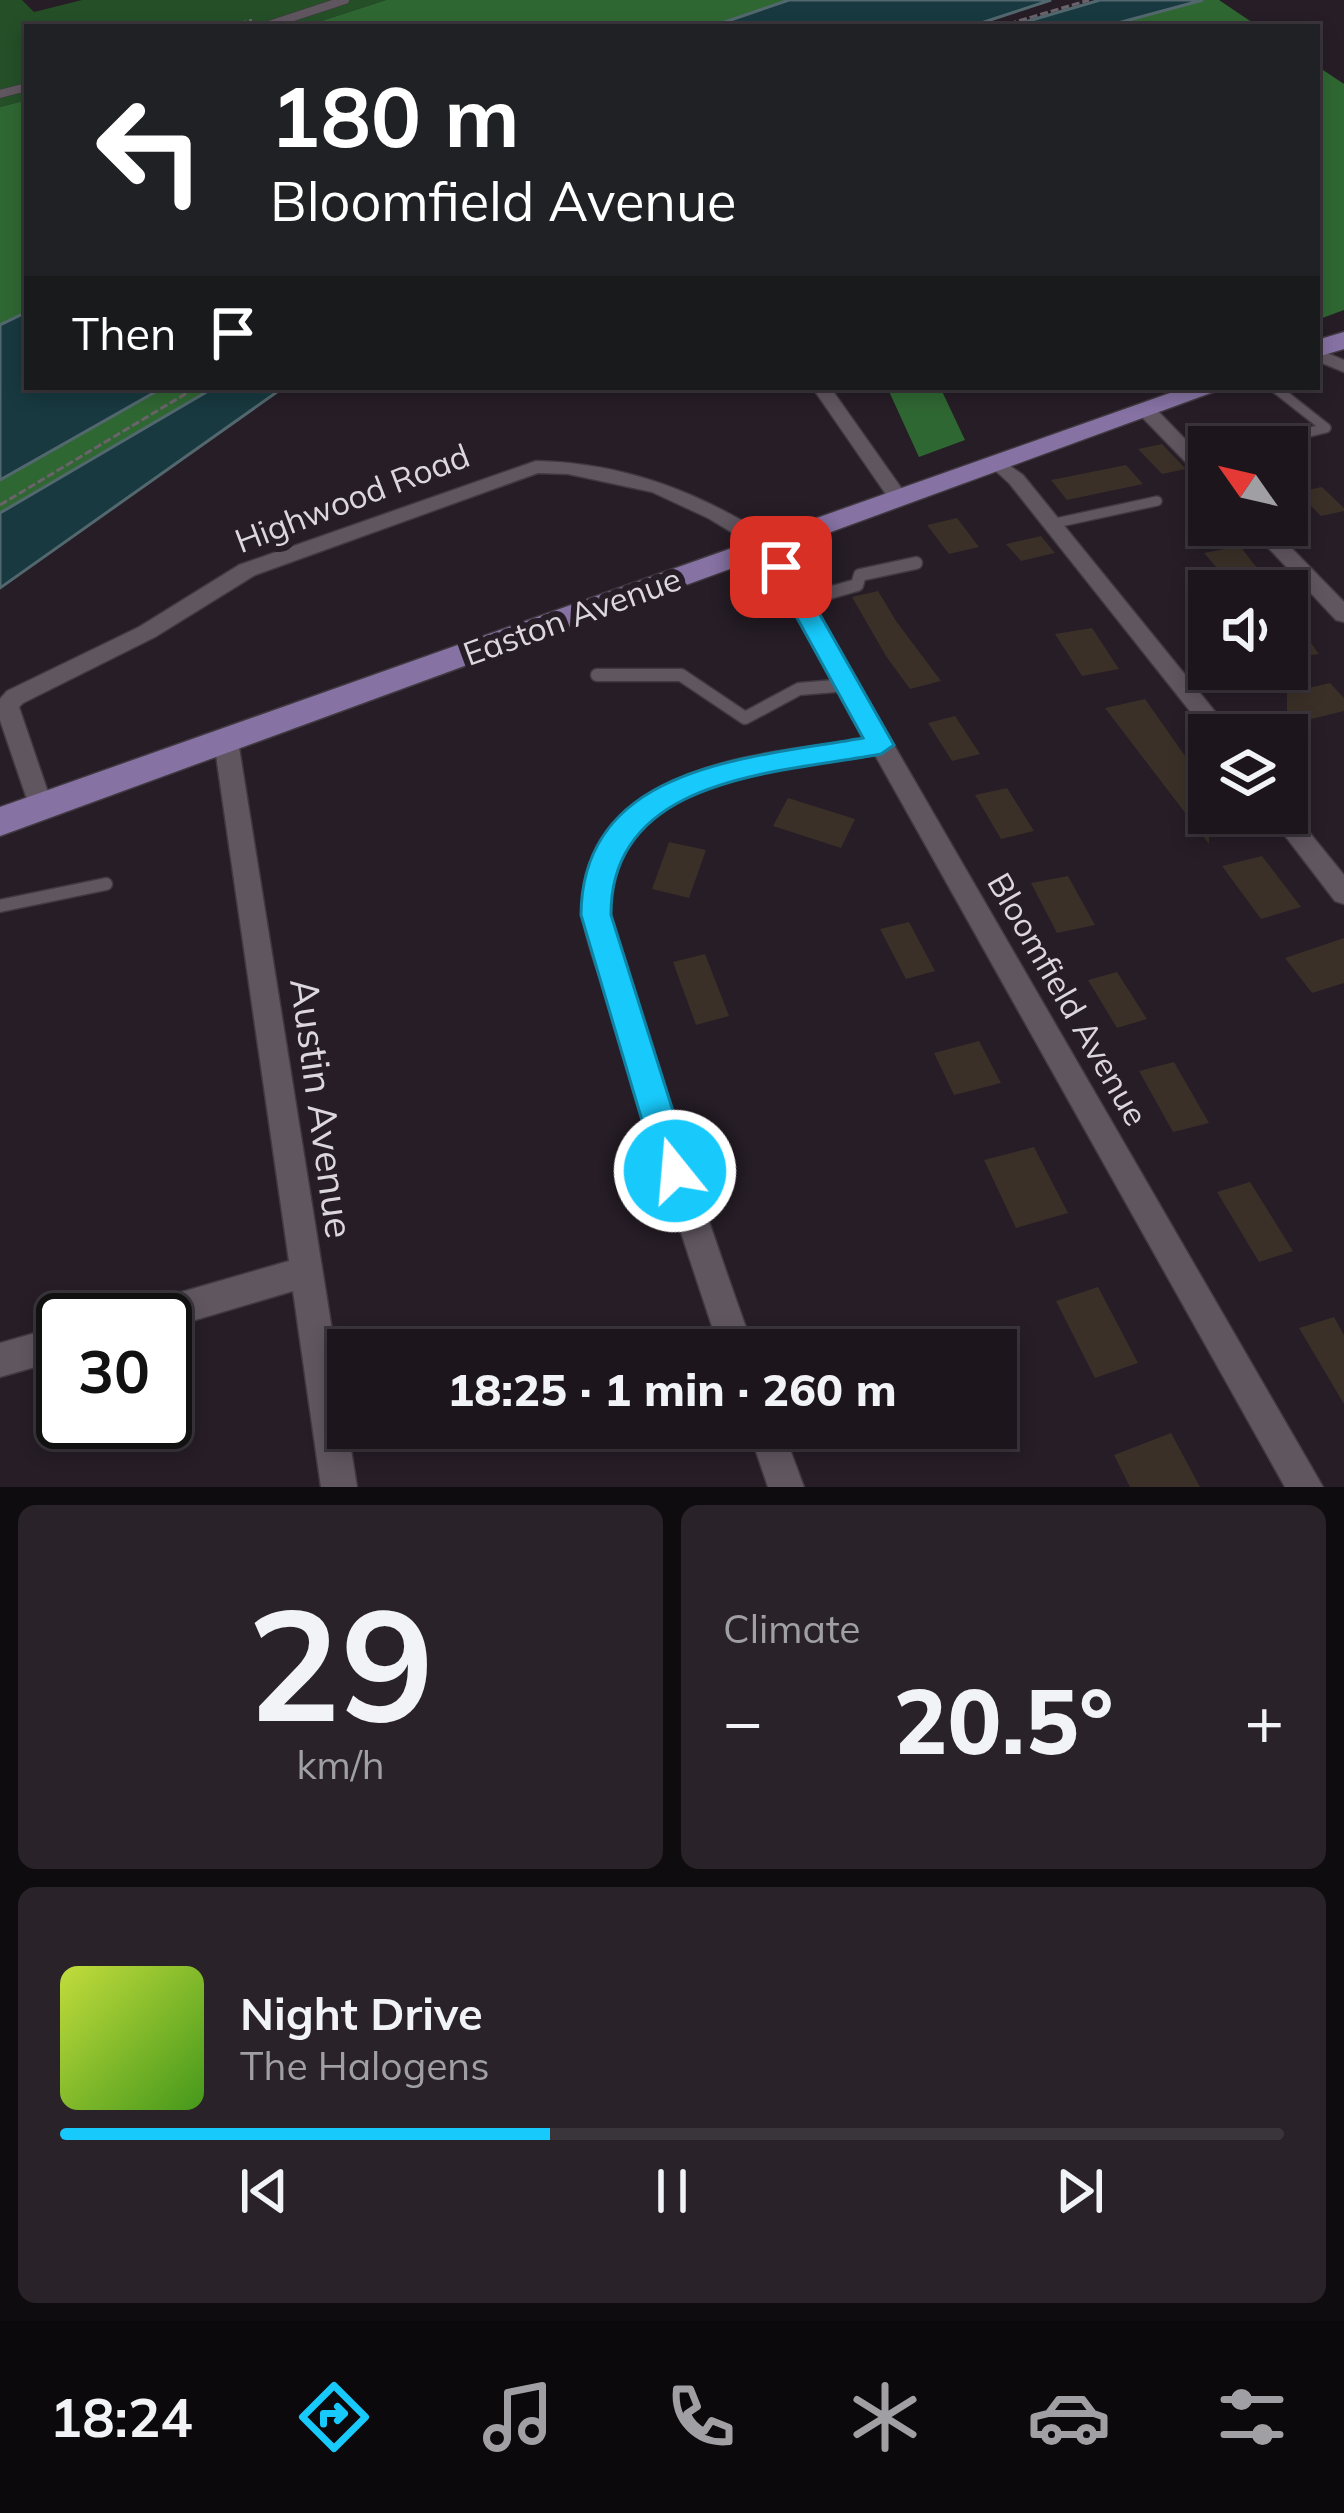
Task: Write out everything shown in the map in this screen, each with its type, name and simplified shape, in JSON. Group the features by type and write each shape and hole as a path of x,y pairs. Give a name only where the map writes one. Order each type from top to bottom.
{"main road":[{"name":"Easton Avenue","path":"0,822 1204,390"}],"street":[{"path":"823,390 899,499"},
{"path":"1146,410 1188,453"},
{"path":"996,462 1205,714"},
{"name":"Highwood Road","path":"41,807 7,706 14,697 147,632 247,570 353,536 497,478 536,467 579,466 621,474 727,517 770,546"},
{"name":"Bloomfield Avenue","path":"770,546 1305,1487"},
{"path":"1277,546 1344,615"},
{"name":"Austin Avenue","path":"226,740 339,1487"},
{"path":"730,1329 596,915 596,892 617,837 658,796 724,773 881,745"},
{"path":"1298,834 1344,894"},
{"path":"192,1305 305,1272"},
{"path":"0,1360 36,1350"},
{"path":"772,1449 785,1487"}],"lane":[{"path":"272,24 345,0"},
{"path":"1278,390 1326,428 1308,432"},
{"path":"1051,524 1157,501"},
{"path":"800,601 857,585 860,575 916,563"},
{"path":"597,676 681,675 745,718 799,689 847,685"},
{"path":"0,906 106,884"}],"path":[{"path":"1008,24 1089,0"},
{"path":"0,505 192,390"}],"green space":[{"path":"0,0 22,0 34,12 82,0 386,0 312,24 24,24 24,101 0,107"},
{"path":"386,0 793,0 717,24 312,24"},
{"path":"1219,0 1255,24 1114,24"},
{"path":"1320,68 1344,84 1344,310 1320,319"},
{"path":"24,101 24,313 0,325 0,107"},
{"path":"159,390 210,390 0,513 0,480"},
{"path":"888,390 941,390 965,440 919,457"}],"water":[{"path":"789,0 1051,0 978,24 719,24"},
{"path":"1100,0 1203,0 1114,24 1018,24"},
{"path":"24,313 24,390 159,390 0,480 0,325"},
{"path":"210,390 280,390 0,588 0,513"}],"building":[{"path":"1162,444 1186,469 1162,474 1138,449"},
{"path":"1126,465 1143,484 1067,500 1051,480"},
{"path":"1322,487 1344,511 1321,516 1308,503 1308,490"},
{"path":"957,518 979,547 949,554 927,525"},
{"path":"1041,536 1055,553 1021,561 1006,544"},
{"path":"1240,546 1259,570 1219,570 1204,553"},
{"path":"878,591 941,681 910,689 886,656 852,597"},
{"path":"1092,628 1119,669 1082,676 1055,634"},
{"path":"1308,639 1319,654 1308,656"},
{"path":"1330,683 1344,698 1344,711 1308,720 1308,714 1287,714 1287,693"},
{"path":"1145,699 1188,760 1188,817 1105,708"},
{"path":"955,716 980,754 952,761 928,723"},
{"path":"1007,788 1034,831 1001,839 975,795"},
{"path":"788,798 855,819 841,848 773,826"},
{"path":"669,842 706,850 689,898 652,889"},
{"path":"1262,856 1301,907 1261,919 1222,866"},
{"path":"1068,876 1095,925 1057,933 1031,883"},
{"path":"909,922 935,971 906,979 880,929"},
{"path":"1344,938 1344,983 1312,993 1285,958"},
{"path":"705,954 729,1016 696,1025 673,962"},
{"path":"1117,972 1147,1019 1117,1028 1088,980"},
{"path":"979,1041 1001,1083 954,1095 934,1053"},
{"path":"1174,1062 1209,1123 1173,1132 1139,1071"},
{"path":"1034,1147 1068,1213 1016,1228 984,1160"},
{"path":"1250,1182 1293,1251 1259,1262 1217,1192"},
{"path":"1098,1287 1138,1363 1095,1378 1056,1301"},
{"path":"1334,1317 1344,1335 1344,1404 1299,1328"},
{"path":"1171,1433 1200,1487 1130,1487 1114,1455"}],"route":[{"path":"675,1171 596,915 596,892 617,837 658,796 724,773 881,745 781,567"}]}
